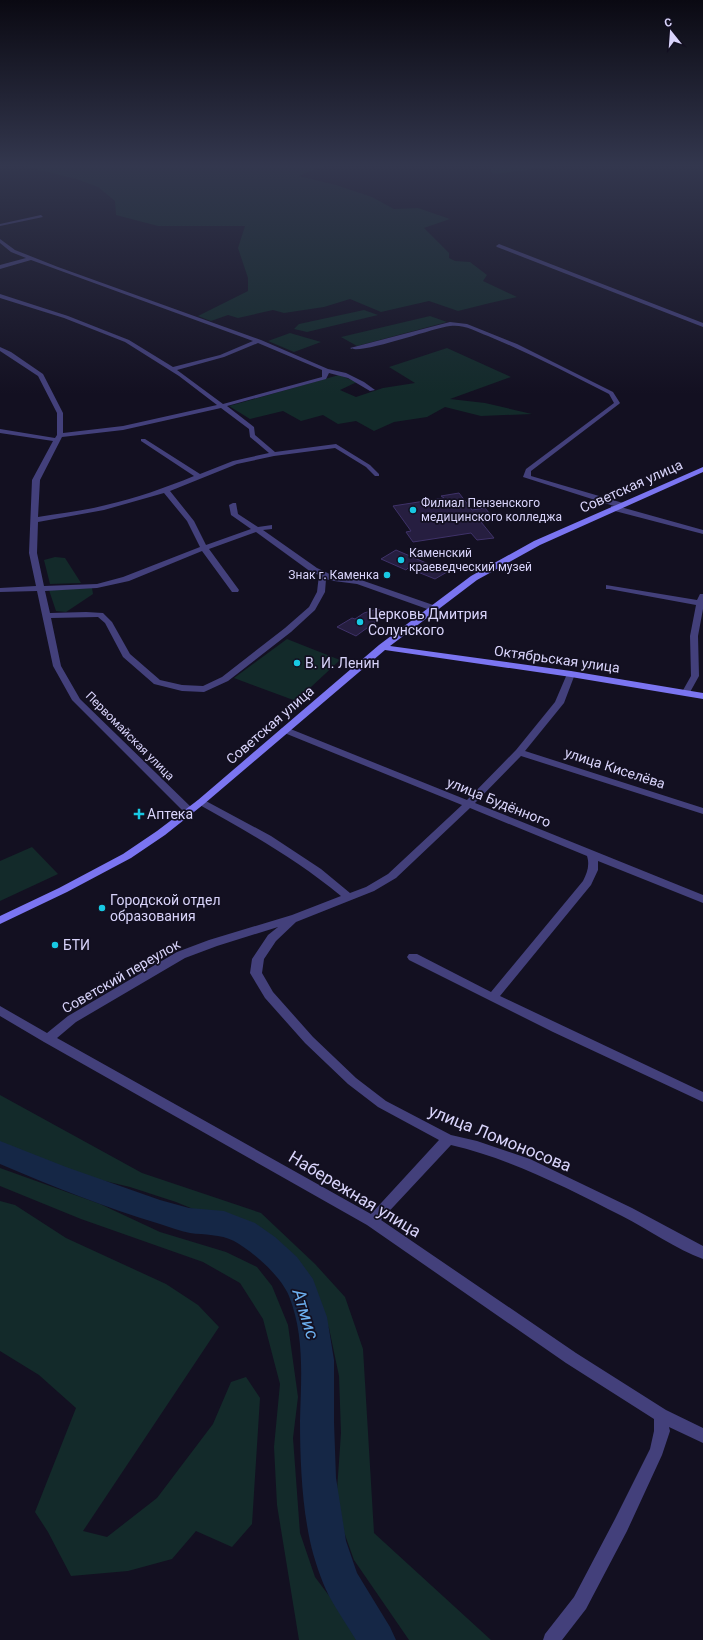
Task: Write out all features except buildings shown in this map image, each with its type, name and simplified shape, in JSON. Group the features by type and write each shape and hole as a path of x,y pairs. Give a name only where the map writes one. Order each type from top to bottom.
{"main road":[{"name":"Советская улица","path":"0,920 63,890 127,856 161,833 201,802 382,647 488,569 537,543 703,469"},
{"name":"Октябрьская улица","path":"382,647 571,674 703,696"}],"street":[{"path":"0,241 13,251 259,341 325,369 326,371 331,371 349,377 364,384 372,390"},
{"path":"499,246 703,325"},
{"path":"0,267 31,258"},
{"path":"0,296 66,317 127,341 172,369 252,428 252,436 274,454"},
{"path":"353,348 372,345 450,324 465,325 515,345 611,393 617,403 528,470 527,477 617,507 703,532"},
{"path":"172,369 222,356 259,341"},
{"name":"Первомайская улица","path":"0,349 9,353 41,375 60,413 58,437 36,480 33,553 58,666 76,700 190,811"},
{"path":"0,431 58,437 123,430 221,406 324,378 326,371"},
{"path":"143,440 199,476"},
{"path":"34,520 104,508 166,490 234,462 274,454 336,446 368,466 377,475"},
{"path":"166,490 190,521 204,548 235,590"},
{"path":"233,505 235,515 314,570 334,579 358,582 433,608"},
{"path":"0,590 97,586 126,579 204,548 257,529 269,527"},
{"path":"47,616 86,614 100,615 108,622 126,655 157,682 182,688 204,689 225,678 288,630 312,608 321,592 323,574"},
{"path":"609,587 702,601 694,636 694,676 686,692"},
{"name":"Советский переулок","path":"48,1039 72,1019 181,955 214,943 296,918 370,889 392,876 469,804 519,752 559,703 571,674"},
{"name":"улица Будённого","path":"285,730 703,899"},
{"name":"улица Киселёва","path":"519,752 703,811"},
{"path":"201,802 267,838 317,871 348,897"},
{"path":"492,998 587,883 595,863 592,855"},
{"name":"улица Ломоносова","path":"296,918 272,938 258,959 256,973 269,995 309,1040 352,1081 382,1104 448,1139 478,1146 525,1163 627,1212 703,1253"},
{"path":"412,957 492,998 614,1057 703,1097"},
{"name":"Набережная улица","path":"0,1010 48,1039 372,1221 571,1358 661,1415 703,1436"},
{"path":"372,1221 448,1139"},
{"path":"551,1640 580,1603 621,1525 657,1450 662,1431 661,1415"}],"green space":[{"path":"240,241 437,241 449,253 449,258 455,261 470,262 487,275 483,281 517,297 458,311 429,301 381,312 350,299 324,307 284,313 273,310 238,318 228,315 211,321 198,316 248,291 248,278 238,248"},
{"path":"364,310 378,315 307,332 294,329 299,324"},
{"path":"430,316 447,322 357,346 341,337"},
{"path":"290,333 321,342 294,352 268,341"},
{"path":"447,348 511,377 450,399 485,403 532,414 481,416 445,407 427,417 394,422 374,431 356,421 338,424 323,415 301,421 283,411 250,419 229,406 339,375 357,382 340,390 356,397 383,388 415,383 389,367"},
{"path":"55,557 65,558 81,583 50,584 44,560"},
{"path":"92,588 93,594 66,612 56,611 49,590"},
{"path":"287,639 340,660 296,701 234,678"},
{"path":"32,847 58,874 0,901 0,861"},
{"path":"0,1095 142,1173 261,1213 315,1264 345,1297 363,1349 374,1533 491,1640 409,1640 354,1560 344,1532 337,1490 341,1433 339,1376 329,1328 306,1286 289,1263 267,1242 237,1219 208,1215 176,1202 130,1187 80,1175 29,1156 0,1143"},
{"path":"0,1168 100,1204 160,1232 226,1252 257,1267 272,1286 288,1325 298,1397 293,1438 300,1533 315,1577 362,1640 299,1640 277,1505 274,1447 280,1384 263,1319 240,1283 203,1262 81,1219 0,1186"},
{"path":"0,1201 15,1205 66,1238 166,1284 198,1305 219,1327 83,1531 107,1537 157,1498 213,1424 231,1382 246,1377 260,1398 252,1524 232,1547 196,1531 172,1559 128,1571 71,1576 48,1532 35,1512 76,1408 39,1375 0,1351"}],"waterway":[{"name":"Атмис","path":"0,1152 56,1175 160,1212 189,1220 224,1224 244,1232 264,1246 286,1266 302,1289 311,1317 318,1360 317,1422 319,1478 328,1541 342,1583 377,1640"}],"place":[{"name":"Филиал Пензенского медицинского колледжа","path":"413,510"},
{"name":"Каменский краеведческий музей","path":"401,560"},
{"name":"Знак г. Каменка","path":"387,575"},
{"name":"Церковь Дмитрия Солунского","path":"360,622"},
{"name":"В. И. Ленин","path":"297,663"},
{"name":"Аптека","path":"139,814"},
{"name":"Городской отдел образования","path":"102,908"},
{"name":"БТИ","path":"55,945"}]}
